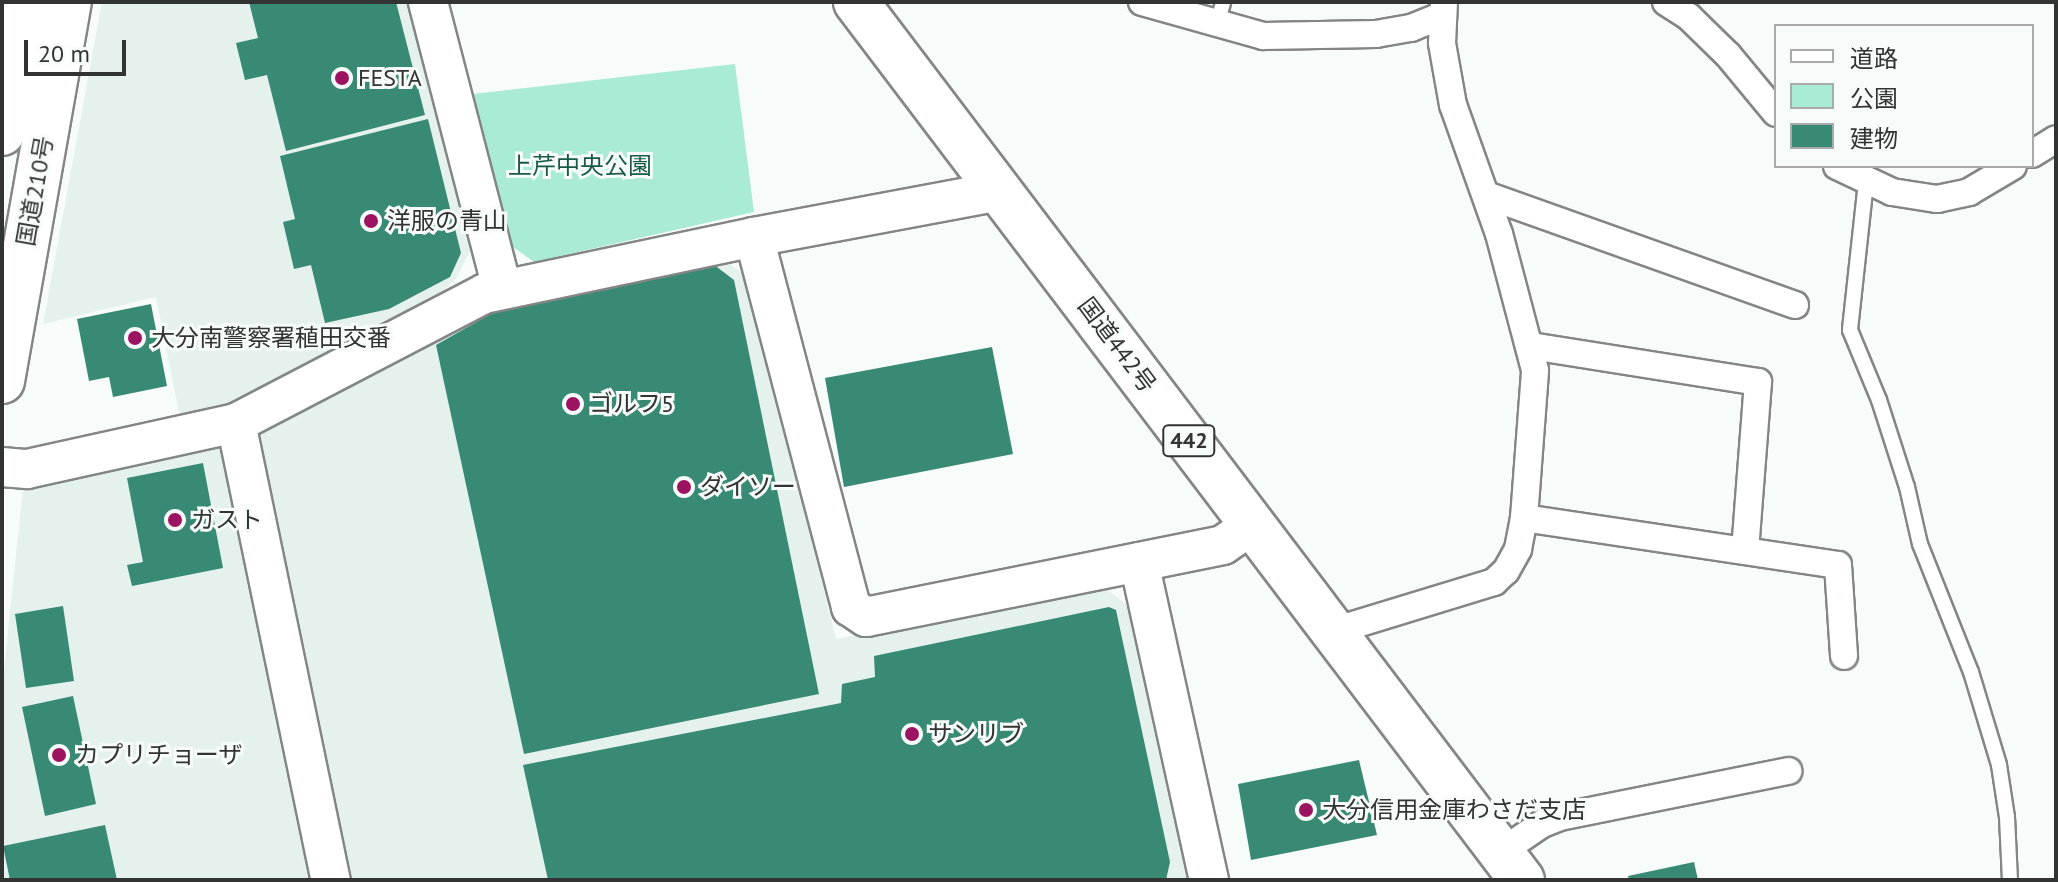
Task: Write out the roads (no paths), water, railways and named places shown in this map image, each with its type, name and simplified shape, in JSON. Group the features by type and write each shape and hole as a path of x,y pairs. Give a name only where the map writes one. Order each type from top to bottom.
{"highway":[{"name":"国道210号","path":"2,133 26,2"},
{"name":"国道210号","path":"2,381 69,2"},
{"name":"国道442号","path":"856,2 1511,866"}],"street":[{"path":"428,2 502,289"},
{"path":"1142,2 1220,14 1263,36 1376,34 1411,28 1443,9"},
{"path":"1666,2 1689,17 1728,55 1774,111"},
{"path":"1335,634 1350,626 1494,582 1506,571 1518,549 1524,518 1535,383 1531,346 1486,195 1453,105 1442,43 1443,9"},
{"path":"2034,153 2056,139"},
{"path":"1841,168 1892,192 1937,199 1969,192 2010,168"},
{"path":"2,467 27,469 236,423 265,411 466,302 502,289 999,191"},
{"path":"1486,195 1795,305"},
{"path":"754,237 851,607 866,617 1223,545 1252,525"},
{"path":"1531,346 1758,382 1745,551"},
{"path":"236,423 331,880"},
{"path":"1524,518 1838,565 1844,656"},
{"path":"1139,562 1209,880"},
{"path":"1511,866 1542,824 1560,817 1788,771"}],"lane":[{"path":"1866,182 1850,330 1879,400 1907,487 1920,544 1971,672 1999,765 2007,817 2010,880"}],"place":[{"name":"FESTA","path":"342,78"},
{"name":"洋服の青山","path":"371,221"},
{"name":"大分南警察署稙田交番","path":"135,338"},
{"name":"ゴルフ5","path":"573,404"},
{"name":"ダイソー","path":"684,487"},
{"name":"ガスト","path":"175,520"},
{"name":"サンリブ","path":"912,734"},
{"name":"カプリチョーザ","path":"59,755"},
{"name":"大分信用金庫わさだ支店","path":"1306,810"}],"park label":[{"name":"上芹中央公園","path":"580,166"}]}
